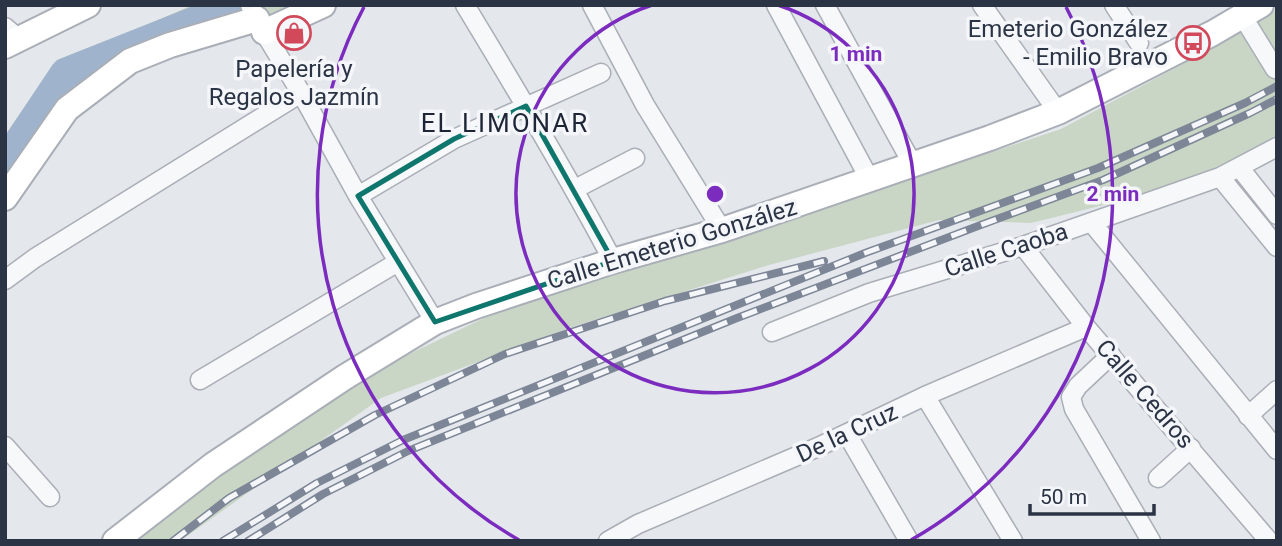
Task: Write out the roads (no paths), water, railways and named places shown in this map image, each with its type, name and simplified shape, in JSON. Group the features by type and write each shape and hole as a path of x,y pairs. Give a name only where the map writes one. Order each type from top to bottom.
{"street":[{"path":"10,38 88,5"},
{"path":"5,198 67,109 130,61 255,16 323,5"},
{"path":"465,5 575,189 613,261"},
{"path":"592,5 645,105 722,230"},
{"path":"776,5 870,180"},
{"path":"825,5 912,165"},
{"path":"982,5 1059,112"},
{"path":"1114,5 1139,43"},
{"path":"1252,11 1275,69"},
{"name":"Calle Emeterio González","path":"115,541 224,458 345,377 435,322 613,261 722,230 1059,112 1252,11"},
{"path":"255,16 358,196 435,322"},
{"path":"358,196 454,139 601,73"},
{"path":"5,280 35,258 301,93"},
{"name":"Calle Caoba","path":"772,332 869,293 1023,246 1220,177 1277,148"},
{"path":"575,189 635,158"},
{"path":"1239,167 1277,215"},
{"path":"1220,177 1277,247"},
{"path":"1092,223 1277,450"},
{"name":"Calle Cedros","path":"1023,246 1086,327 1269,541"},
{"path":"200,380 398,262"},
{"name":"De la Cruz","path":"608,541 638,524 1086,327"},
{"path":"1111,355 1078,386 1071,397 1074,409 1151,541"},
{"path":"1248,416 1277,390"},
{"path":"925,396 1013,541"},
{"path":"847,434 909,541"},
{"path":"5,446 50,497"},
{"path":"1158,478 1191,448"}],"waterway":[{"path":"5,163 65,73 236,5"}],"railway":[{"path":"223,541 317,483 403,440 865,253 1098,168 1245,103 1277,86"},
{"path":"248,541 323,494 408,451 737,318 1103,180 1277,99"},
{"path":"173,541 229,498 375,415 505,354 665,301 824,261"}],"place":[{"name":"Papelería y Regalos Jazmín","path":"294,33"},
{"name":"Emeterio González - Emilio Bravo","path":"1193,43"}],"district":[{"name":"EL LIMONAR","path":"505,123"}]}
